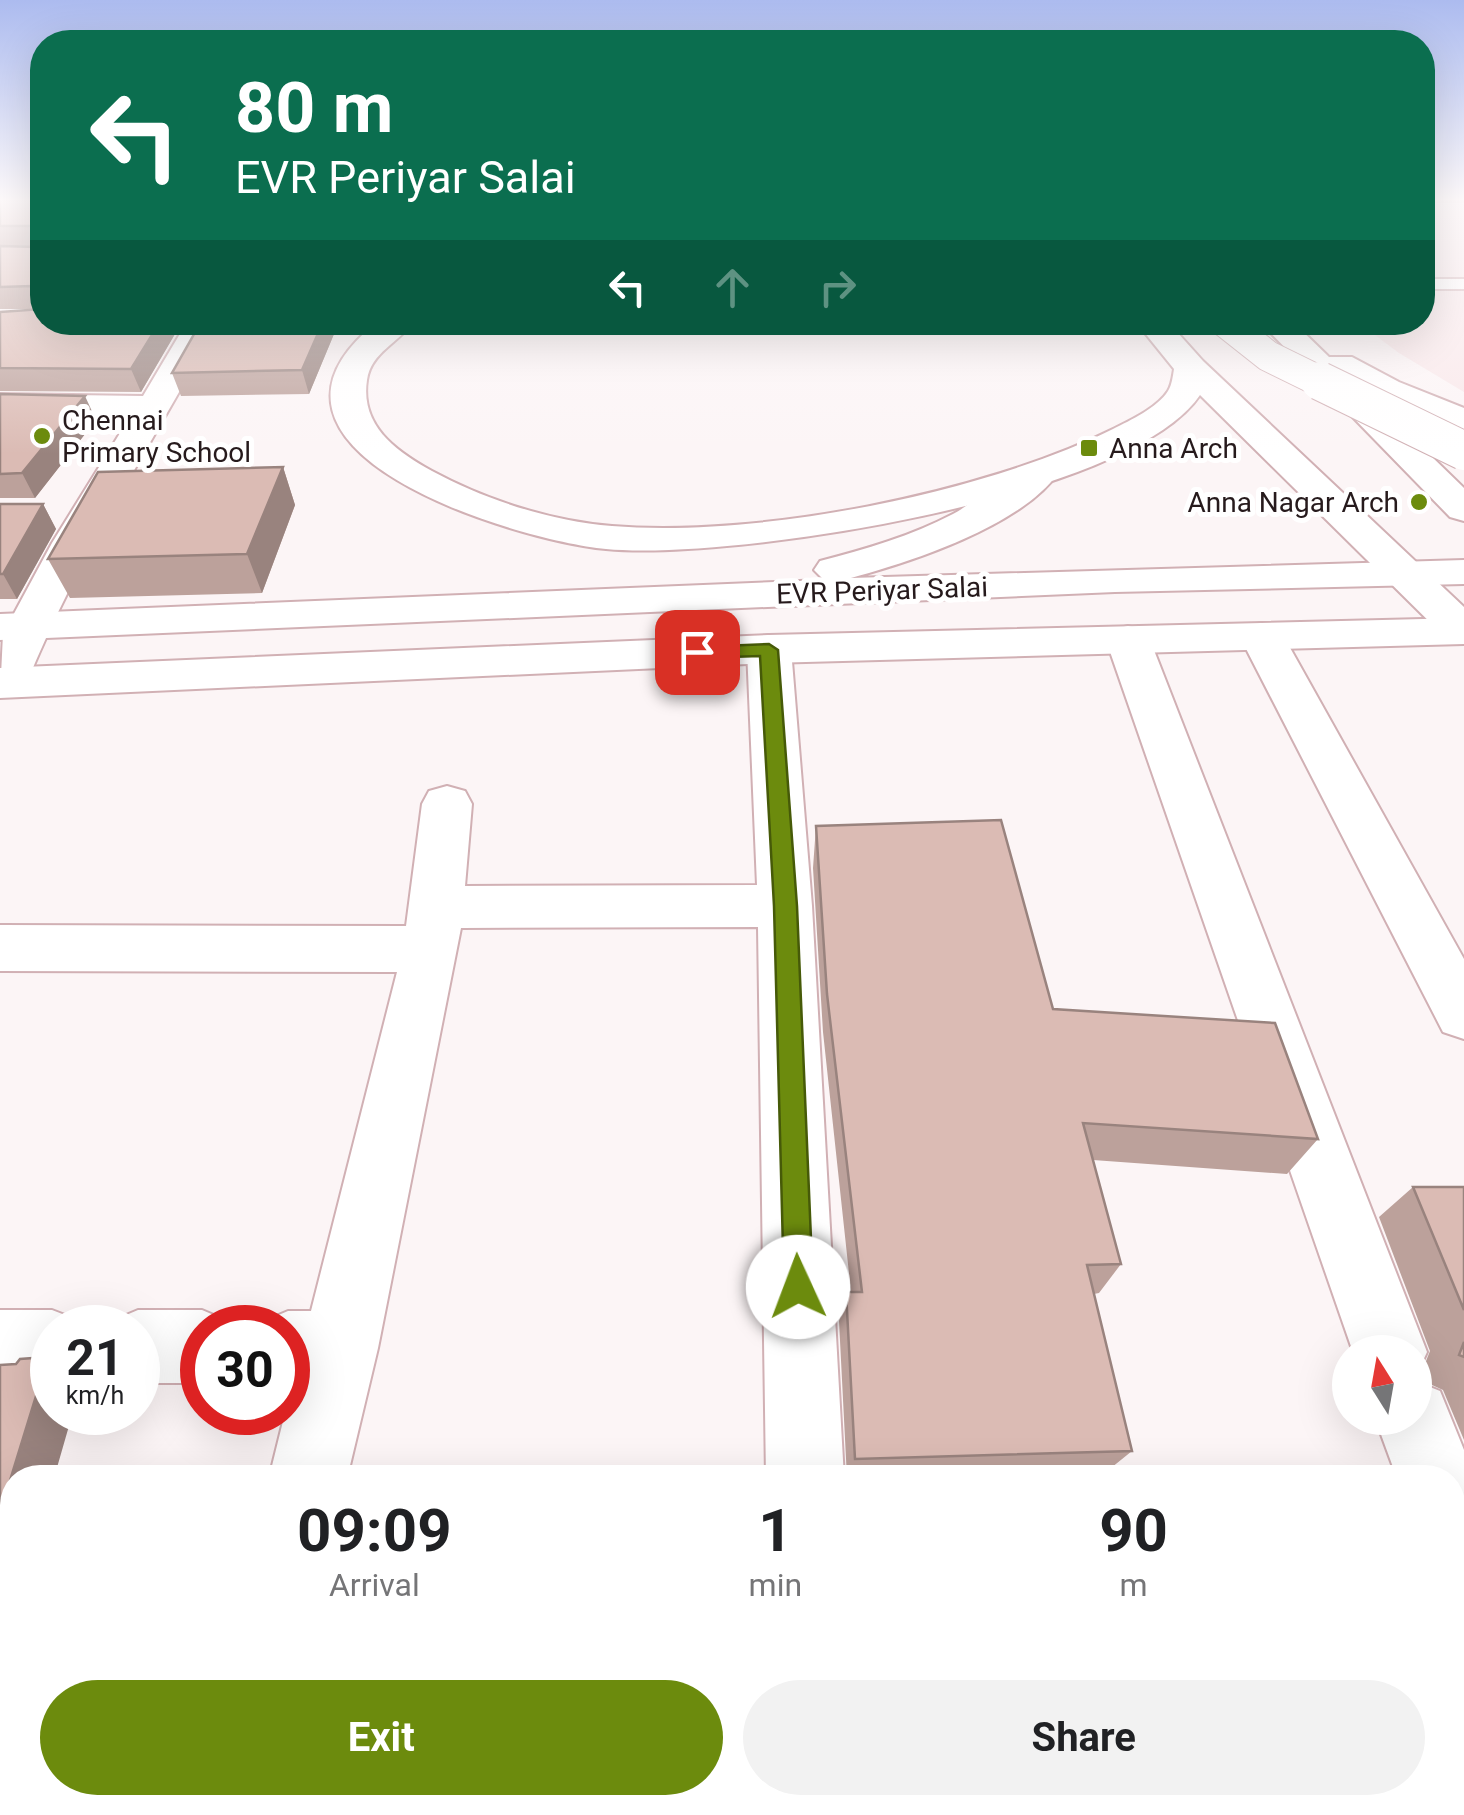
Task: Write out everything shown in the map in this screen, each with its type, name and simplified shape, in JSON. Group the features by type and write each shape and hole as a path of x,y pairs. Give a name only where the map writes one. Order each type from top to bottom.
{"main road":[{"path":"2,682 13,627 68,514 157,407 196,335"},
{"path":"383,335 366,349 345,394 354,426 384,456 423,483 488,512 593,536 717,538 778,532 971,492 1040,473 1142,429 1166,414 1184,394 1192,368"},
{"path":"1163,335 1464,631"},
{"path":"1241,335 1296,372 1464,452"},
{"path":"1289,335 1464,509"},
{"path":"1291,335 1387,389 1464,420"},
{"path":"0,404 157,407"},
{"path":"725,597 932,542 998,507 1040,473"},
{"name":"EVR Periyar Salai","path":"13,627 725,597 1464,572"},
{"name":"EVR Periyar Salai","path":"2,682 769,650 1464,631"},
{"path":"1262,637 1464,1014"},
{"path":"1128,640 1384,1335"},
{"path":"769,650 785,906 805,1465"},
{"path":"309,1465 314,1348 433,928 447,804"},
{"path":"0,948 433,928 785,906"},
{"path":"0,1346 30,1346"},
{"path":"1420,1435 1431,1465"}],"shaded area":[{"path":"1435,285 1464,285 1464,392 1375,335 1435,335"}],"building":[{"path":"30,310 30,335 152,335 131,369 0,368 0,312"},
{"path":"194,335 317,335 302,370 172,373"},
{"path":"0,394 85,396 22,473 0,474"},
{"path":"283,467 247,554 48,559 98,472"},
{"path":"0,504 43,504 3,574 0,574"},
{"path":"1001,820 1053,1009 1275,1023 1318,1139 1083,1123 1121,1264 1087,1265 1132,1451 855,1459 846,1292 862,1292 827,994 816,826"},
{"path":"1413,1187 1464,1187 1464,1310"},
{"path":"30,1358 30,1416 15,1465 0,1465 0,1365 16,1364 20,1359"}],"place":[{"name":"Chennai Primary School","path":"42,436"},
{"name":"Anna Arch","path":"1089,448"},
{"name":"Anna Nagar Arch","path":"1419,502"}],"route":[{"path":"697,652 769,650 785,906 798,1287"}]}
